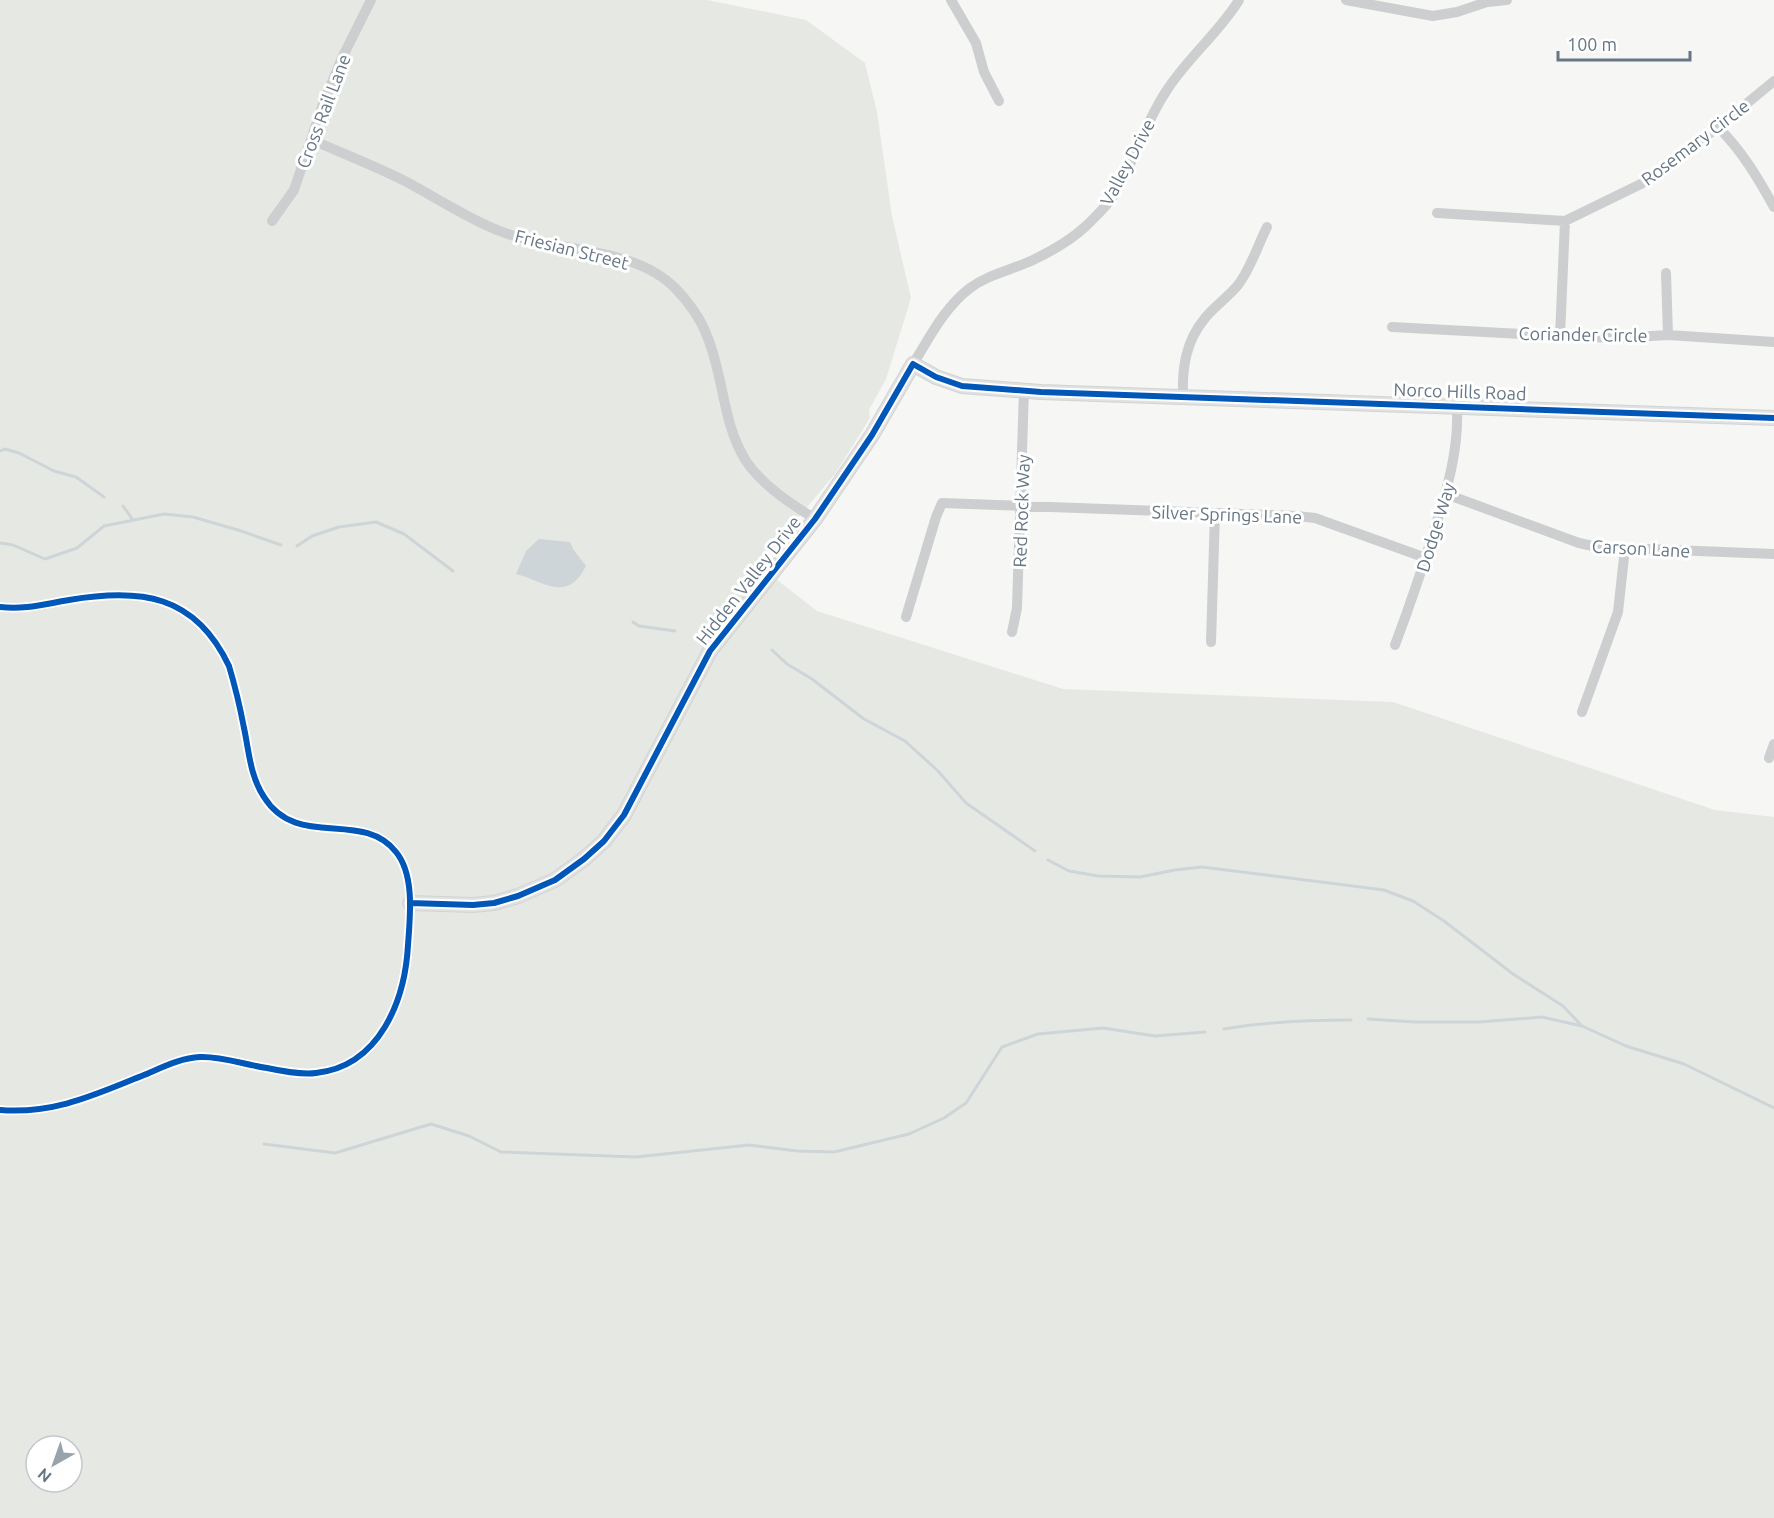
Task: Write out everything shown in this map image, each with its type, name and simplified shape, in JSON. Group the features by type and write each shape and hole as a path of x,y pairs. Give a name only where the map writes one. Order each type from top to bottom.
{"street":[{"name":"Cross Rail Lane","path":"272,221 294,190 342,58 371,0"},
{"path":"951,0 976,42 984,72 999,101"},
{"name":"Valley Drive","path":"913,364 929,335 947,310 971,287 987,278 1032,261 1065,243 1099,213 1113,196 1164,94 1180,70 1214,34 1239,0"},
{"path":"1346,0 1433,15 1457,12 1487,2 1507,0"},
{"name":"Rosemary Circle","path":"1437,213 1565,221 1645,182 1774,81"},
{"path":"1718,127 1734,143 1755,173 1774,207"},
{"name":"Friesian Street","path":"312,140 400,179 480,221 519,238 606,255 638,264 658,274 676,289 694,310 707,336 734,437 746,461 763,482 814,519"},
{"path":"1560,336 1565,221"},
{"path":"1183,396 1185,357 1192,336 1249,268 1266,227"},
{"path":"1666,273 1668,335"},
{"name":"Coriander Circle","path":"1392,327 1618,338 1668,335 1774,342"},
{"path":"913,364 936,377 962,386 1024,389"},
{"name":"Hidden Valley Drive","path":"411,903 473,905 494,903 518,896 555,880 604,841 624,815 710,651 814,519 872,435 913,364"},
{"name":"Norco Hills Road","path":"1024,389 1041,392 1774,418"},
{"name":"Red Rock Way","path":"1012,632 1017,608 1024,389"},
{"name":"Dodge Way","path":"1395,645 1446,494 1455,450 1458,424 1457,405"},
{"name":"Carson Lane","path":"1446,494 1579,543 1597,547 1774,554"},
{"name":"Silver Springs Lane","path":"906,617 942,503 1315,518 1426,558"},
{"path":"1212,642 1215,513"},
{"path":"1582,712 1618,612 1625,548"},
{"path":"0,607 32,608 87,597 125,594 145,596 164,602 190,615 205,629 223,652 229,666 252,773 264,798 283,817 299,825 354,829 378,837 396,852 403,865 411,903 406,974 397,1005 380,1035 353,1061 315,1073 265,1068 200,1057 170,1064 66,1105 24,1111 0,1110"},
{"path":"1769,758 1774,744"}],"shaded area":[{"path":"0,0 707,0 806,20 865,63 877,112 892,216 911,298 886,379 869,410 870,417 867,423 835,474 758,565 817,611 1063,689 1393,702 1715,810 1774,817 1774,1518 0,1518"},
{"path":"539,539 570,542 586,566 579,578 563,587 554,587 516,574 526,551"}],"waterway":[{"path":"0,451 5,449 19,453 54,471 76,477 104,497"},
{"path":"123,506 133,520"},
{"path":"0,543 13,545 45,559 77,548 104,526 164,514 193,517 281,545"},
{"path":"297,546 312,536 339,527 376,522 404,534 453,571"},
{"path":"633,622 639,626 675,631"},
{"path":"772,650 787,664 812,679 864,719 905,741 938,771 966,803 1035,851"},
{"path":"1048,860 1069,871 1098,876 1140,877 1202,867 1384,890 1413,901 1444,921 1513,974 1563,1006 1582,1026"},
{"path":"1368,1019 1479,1022 1542,1017 1582,1026 1626,1046 1684,1064 1774,1108"},
{"path":"1224,1029 1288,1022 1351,1020"},
{"path":"264,1144 335,1153 431,1124 469,1136 501,1152 636,1157 749,1145 797,1151 834,1152 909,1134 944,1118 966,1103 1002,1047 1038,1034 1103,1028 1155,1036 1205,1032"}],"cycle path":[{"path":"410,903 473,905 494,903 518,896 555,880 604,841 624,815 710,651 815,519 872,435 913,364 936,377 962,386 1041,392 1774,418"},
{"path":"0,607 26,607 95,596 119,595 142,597 182,610 200,624 215,642 229,666 253,772 264,797 278,813 294,822 366,833 382,839 402,861 409,884 410,897 406,966 394,1008 385,1027 372,1044 357,1058 338,1068 316,1073 298,1073 200,1057 185,1059 74,1102 39,1109 0,1110"}]}
